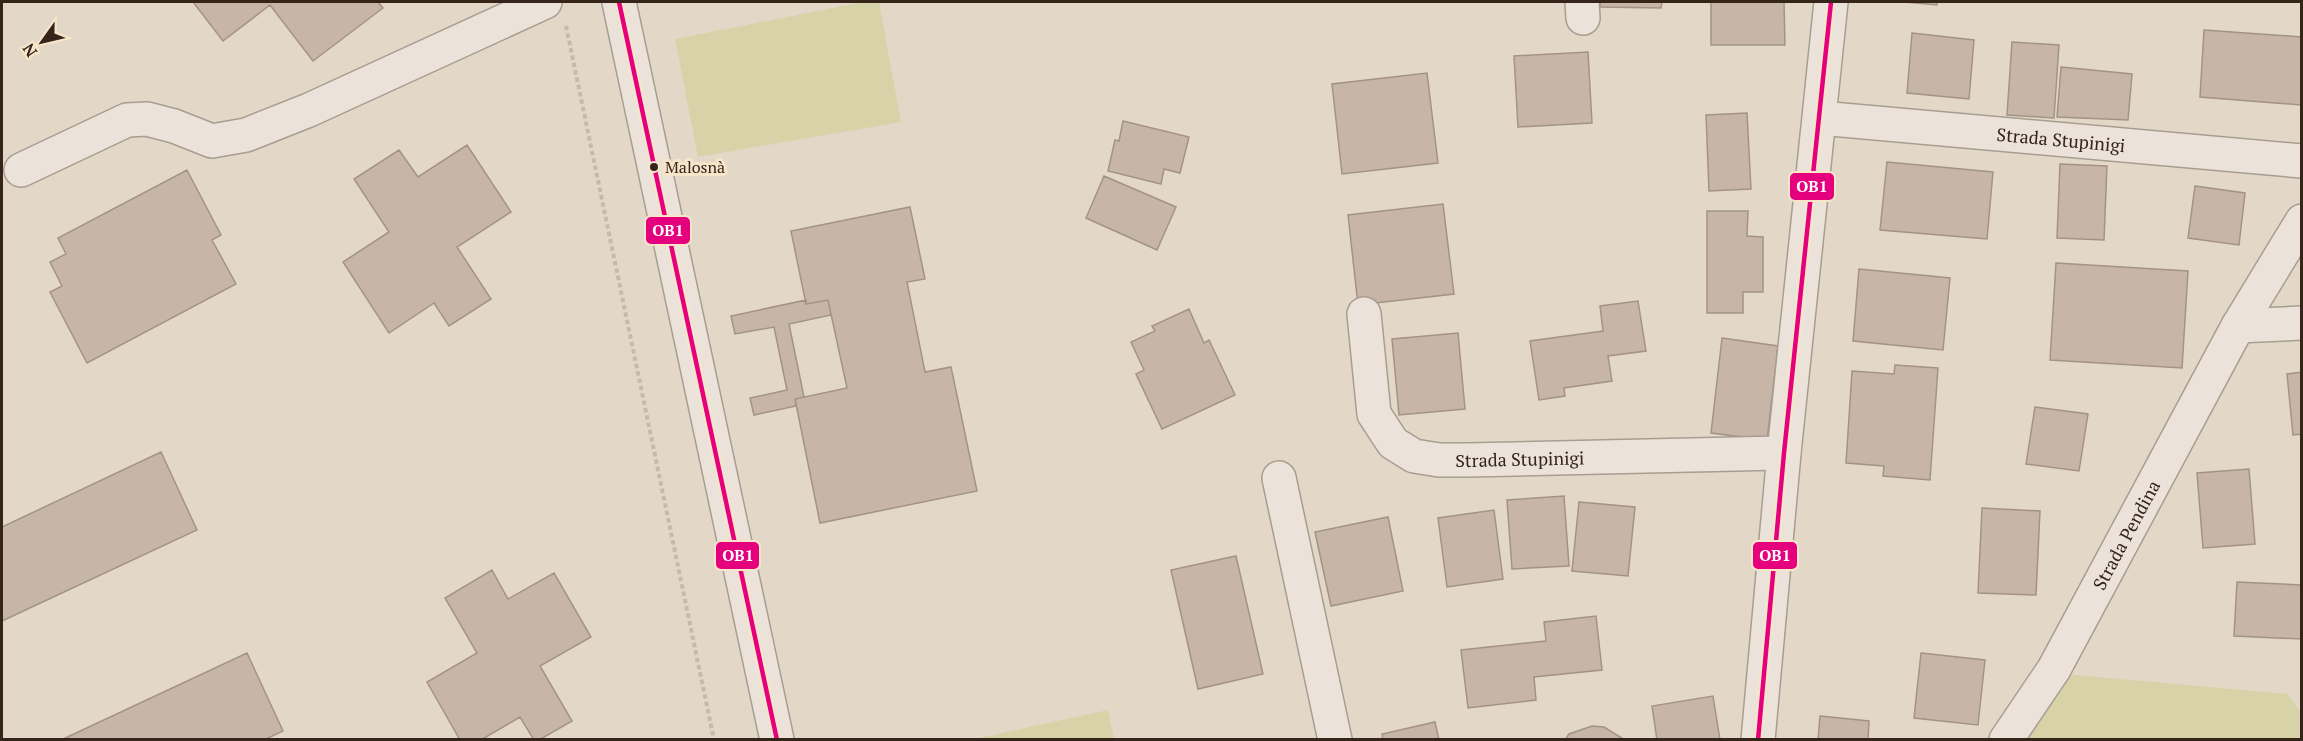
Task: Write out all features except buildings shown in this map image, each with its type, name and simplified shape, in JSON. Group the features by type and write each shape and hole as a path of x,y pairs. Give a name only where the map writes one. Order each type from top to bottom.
{"street":[{"path":"619,2 777,740"},
{"path":"1758,740 1784,453 1831,2"},
{"path":"21,170 127,120 147,119 174,126 212,141 246,135 555,13"},
{"name":"Strada Stupinigi","path":"1820,118 2301,161"},
{"name":"Strada Pendina","path":"2006,740 2054,669 2238,326 2301,221"},
{"name":"Strada Stupinigi","path":"1364,314 1374,414 1394,443 1414,456 1439,460 1467,460 1784,453"},
{"path":"2238,326 2301,323"},
{"path":"1279,478 1335,740"}],"path":[{"path":"555,13 714,740"}],"shaded area":[{"path":"863,2 879,2 901,122 698,157 675,39"},
{"path":"2064,674 2287,694 2301,712 2301,739 2019,740"},
{"path":"1108,710 1114,739 974,739"}],"transit line":[{"name":"OB1","path":"619,2 777,740"},
{"name":"OB1","path":"1758,740 1784,453 1831,2"}],"place":[{"name":"Malosnà","path":"654,167"}]}
